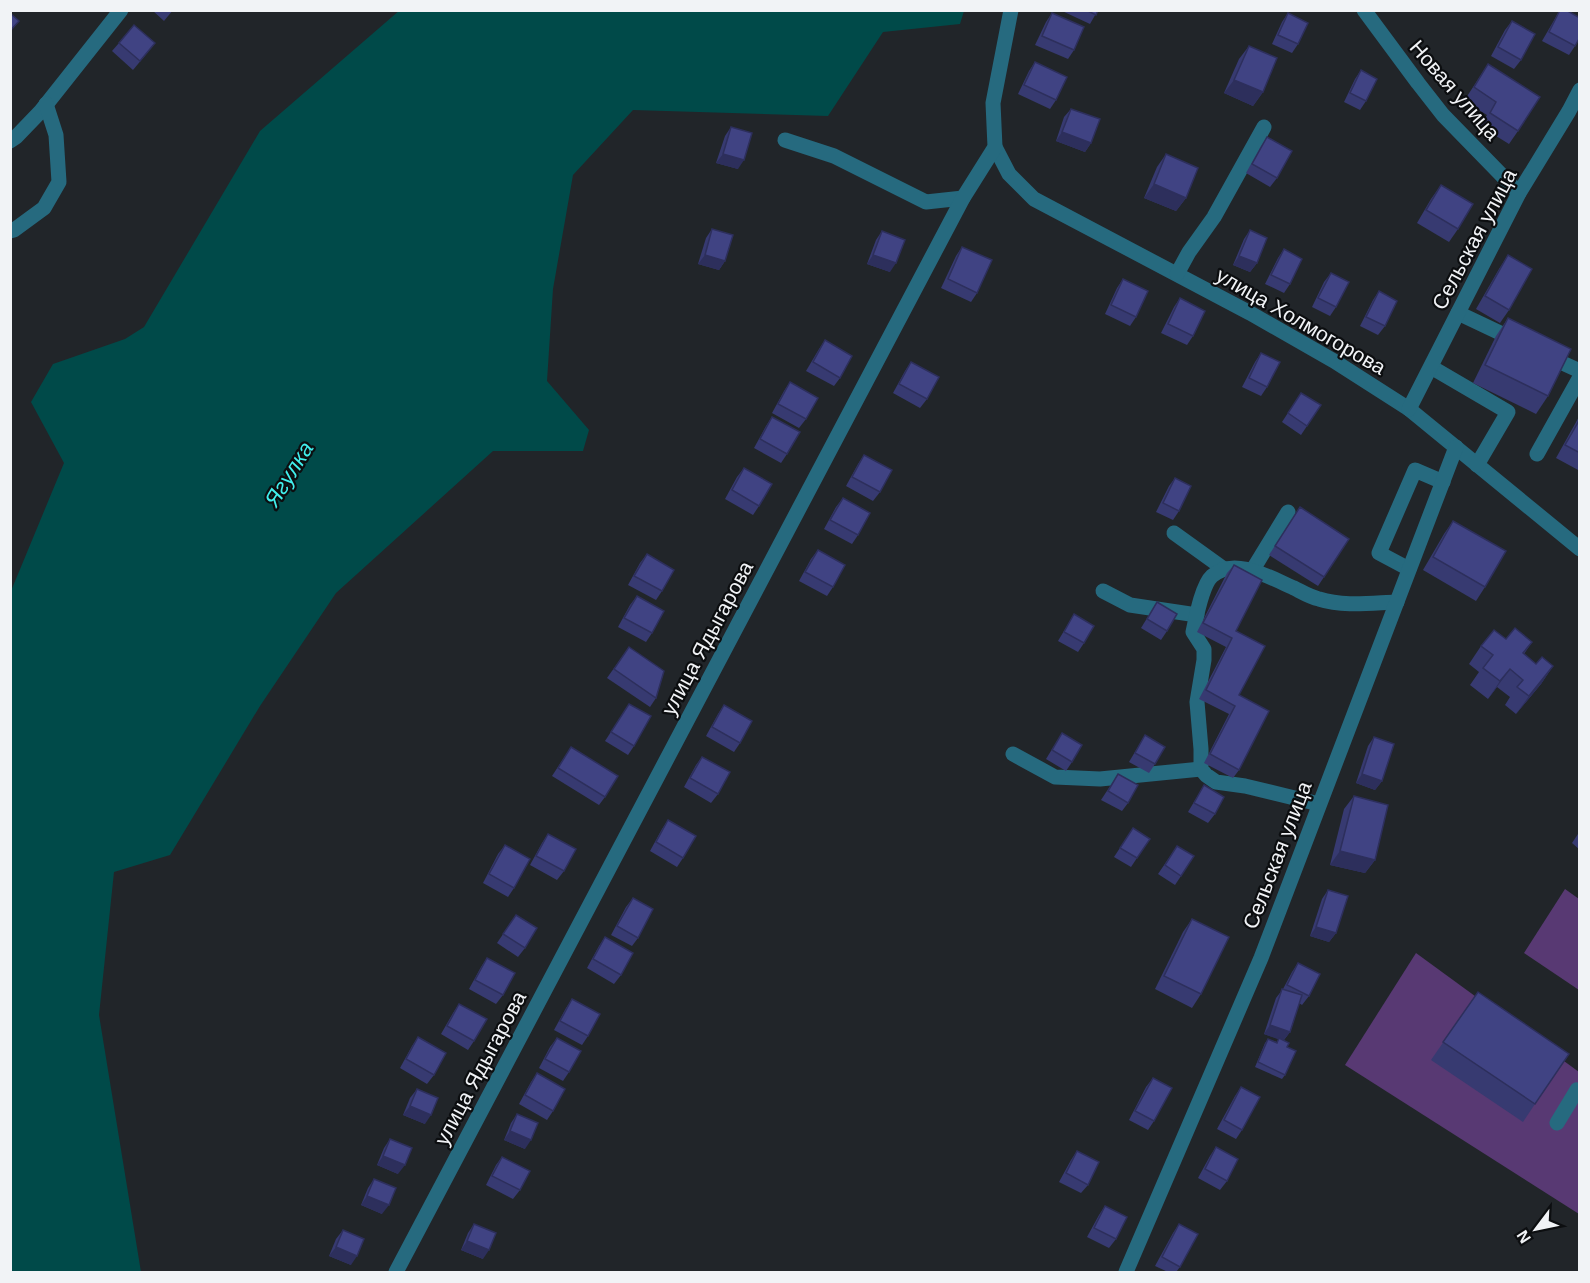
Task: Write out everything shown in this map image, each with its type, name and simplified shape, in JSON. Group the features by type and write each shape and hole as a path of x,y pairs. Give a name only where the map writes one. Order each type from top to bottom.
{"street":[{"path":"10,141 46,104 121,10"},
{"path":"995,147 993,103 1011,10"},
{"name":"Новая улица","path":"1364,10 1443,114 1519,193"},
{"name":"Сельская улица","path":"1409,409 1519,193 1574,115 1580,90"},
{"path":"10,231 44,207 59,182 56,135 46,104"},
{"path":"1177,274 1189,252 1214,217 1264,127"},
{"path":"785,140 834,156 926,202 963,198"},
{"name":"улица Ядыгарова","path":"396,1272 963,198 995,147"},
{"name":"улица Холмогорова","path":"995,147 1009,174 1034,199 1250,313 1325,356 1409,409 1580,549"},
{"path":"1458,313 1580,371"},
{"path":"1431,367 1508,412 1477,465"},
{"path":"1537,454 1580,377"},
{"name":"Сельская улица","path":"1126,1272 1260,958 1456,447"},
{"path":"1409,569 1379,554 1415,470 1443,482"},
{"path":"1252,571 1288,512"},
{"path":"1174,533 1224,569"},
{"path":"1319,804 1245,786 1216,782 1201,769 1197,702 1204,649 1193,632 1206,585 1212,576 1224,569 1235,567 1252,571 1319,600 1352,605 1396,602"},
{"path":"1103,591 1130,605 1197,615"},
{"path":"1013,754 1055,777 1100,779 1201,769"},
{"path":"1557,1123 1577,1090 1580,1091"}],"shaded area":[{"path":"1565,889 1579,899 1579,990 1524,953"},
{"path":"1416,953 1579,1072 1579,1214 1345,1065"}],"water":[{"name":"Ягулка","path":"400,10 964,11 960,24 883,32 828,116 633,110 573,175 553,289 547,381 589,430 583,451 493,451 336,593 260,706 170,855 114,872 99,1015 141,1272 11,1272 11,591 64,463 31,402 53,364 125,339 144,327 260,131"}],"building":[{"path":"1086,10 1098,10 1096,15"},
{"path":"1560,10 1566,10 1580,18 1580,37 1575,46 1549,32"},
{"path":"10,13 19,21 10,31"},
{"path":"1052,13 1084,27 1074,50 1042,36"},
{"path":"1288,13 1308,23 1298,44 1278,35"},
{"path":"1512,21 1535,34 1521,60 1498,47"},
{"path":"134,25 155,43 140,61 119,43"},
{"path":"1249,46 1277,58 1263,92 1234,80"},
{"path":"1035,62 1067,77 1056,100 1024,85"},
{"path":"1488,64 1540,97 1518,131 1490,113 1496,102 1474,87"},
{"path":"1361,70 1377,79 1366,101 1350,93"},
{"path":"1071,109 1100,119 1091,143 1062,132"},
{"path":"731,127 752,133 744,160 723,154"},
{"path":"1267,137 1292,151 1277,178 1252,164"},
{"path":"1166,154 1198,168 1186,198 1154,184"},
{"path":"1441,185 1473,204 1458,229 1426,210"},
{"path":"712,229 733,235 725,261 705,255"},
{"path":"1250,230 1267,238 1257,263 1239,256"},
{"path":"882,231 905,240 896,263 873,255"},
{"path":"962,247 992,260 977,293 948,279"},
{"path":"1284,249 1302,259 1290,284 1271,275"},
{"path":"1508,255 1532,269 1509,310 1485,296"},
{"path":"1331,273 1349,282 1336,307 1318,298"},
{"path":"1123,279 1148,291 1136,317 1111,305"},
{"path":"1379,291 1397,301 1385,326 1366,317"},
{"path":"1180,298 1205,311 1193,336 1168,324"},
{"path":"1508,318 1571,349 1548,396 1485,365"},
{"path":"825,340 852,356 840,378 813,362"},
{"path":"1261,353 1280,362 1267,387 1249,378"},
{"path":"911,362 939,377 927,399 899,384"},
{"path":"790,382 818,398 806,419 778,404"},
{"path":"1301,393 1321,405 1307,426 1288,413"},
{"path":"772,417 800,432 787,454 760,439"},
{"path":"1580,419 1580,453 1565,445"},
{"path":"864,455 892,470 880,492 852,477"},
{"path":"744,468 772,484 759,506 732,490"},
{"path":"1175,478 1191,486 1179,511 1163,503"},
{"path":"843,498 870,513 858,535 830,520"},
{"path":"1300,507 1349,539 1324,577 1275,546"},
{"path":"1453,521 1506,551 1485,587 1433,557"},
{"path":"818,550 845,565 833,587 805,572"},
{"path":"647,554 674,570 662,591 634,576"},
{"path":"1234,565 1262,580 1236,631 1265,646 1239,695 1269,711 1239,770 1210,754 1235,706 1206,690 1232,638 1203,623"},
{"path":"637,596 664,611 652,633 624,618"},
{"path":"1157,602 1177,614 1167,631 1147,619"},
{"path":"1074,614 1094,626 1084,643 1064,632"},
{"path":"1515,628 1532,642 1523,653 1536,664 1542,657 1553,666 1529,696 1517,687 1523,680 1510,669 1500,681 1483,668 1493,655 1481,646 1494,630 1506,639"},
{"path":"629,647 664,671 656,698 614,669"},
{"path":"629,704 651,716 634,746 611,732"},
{"path":"724,705 752,721 740,743 712,727"},
{"path":"1062,733 1082,745 1072,762 1052,750"},
{"path":"1145,735 1165,747 1155,764 1135,753"},
{"path":"1374,737 1394,744 1382,781 1362,774"},
{"path":"571,747 618,776 605,797 558,768"},
{"path":"702,757 730,772 718,794 690,778"},
{"path":"1118,774 1138,785 1128,803 1108,791"},
{"path":"1204,785 1224,797 1215,814 1194,803"},
{"path":"1354,796 1388,805 1375,860 1340,851"},
{"path":"668,820 696,836 683,858 656,842"},
{"path":"1133,828 1150,839 1137,858 1120,848"},
{"path":"548,834 576,849 564,871 536,856"},
{"path":"505,845 530,859 514,888 489,874"},
{"path":"1177,846 1194,856 1181,876 1165,865"},
{"path":"1328,890 1348,896 1336,933 1316,927"},
{"path":"633,898 653,909 638,938 617,926"},
{"path":"516,915 537,928 525,948 503,934"},
{"path":"1192,919 1229,937 1201,994 1164,976"},
{"path":"605,937 633,953 621,975 593,959"},
{"path":"487,958 515,973 503,995 475,980"},
{"path":"1298,963 1320,974 1309,996 1287,985"},
{"path":"1282,989 1302,995 1290,1032 1270,1025"},
{"path":"1478,992 1569,1054 1535,1104 1443,1042"},
{"path":"572,999 600,1014 588,1036 560,1021"},
{"path":"459,1004 487,1019 474,1041 447,1026"},
{"path":"418,1037 446,1053 434,1075 406,1059"},
{"path":"557,1038 581,1051 569,1072 545,1059"},
{"path":"1279,1038 1289,1043 1287,1047 1296,1051 1285,1075 1258,1062 1268,1039 1277,1043"},
{"path":"537,1073 565,1089 553,1111 525,1095"},
{"path":"1153,1078 1172,1088 1154,1121 1135,1111"},
{"path":"1241,1087 1260,1097 1242,1130 1224,1120"},
{"path":"417,1089 438,1098 431,1115 410,1106"},
{"path":"517,1114 538,1123 531,1140 510,1131"},
{"path":"390,1139 412,1148 405,1165 383,1156"},
{"path":"1216,1147 1238,1159 1227,1181 1205,1169"},
{"path":"1077,1151 1099,1162 1088,1185 1066,1173"},
{"path":"502,1157 530,1171 520,1190 492,1176"},
{"path":"374,1179 396,1188 389,1205 367,1196"},
{"path":"1105,1206 1127,1217 1116,1239 1094,1228"},
{"path":"474,1224 496,1233 489,1250 467,1241"},
{"path":"1179,1224 1198,1234 1180,1267 1162,1257"},
{"path":"343,1230 364,1239 357,1256 336,1247"}]}
